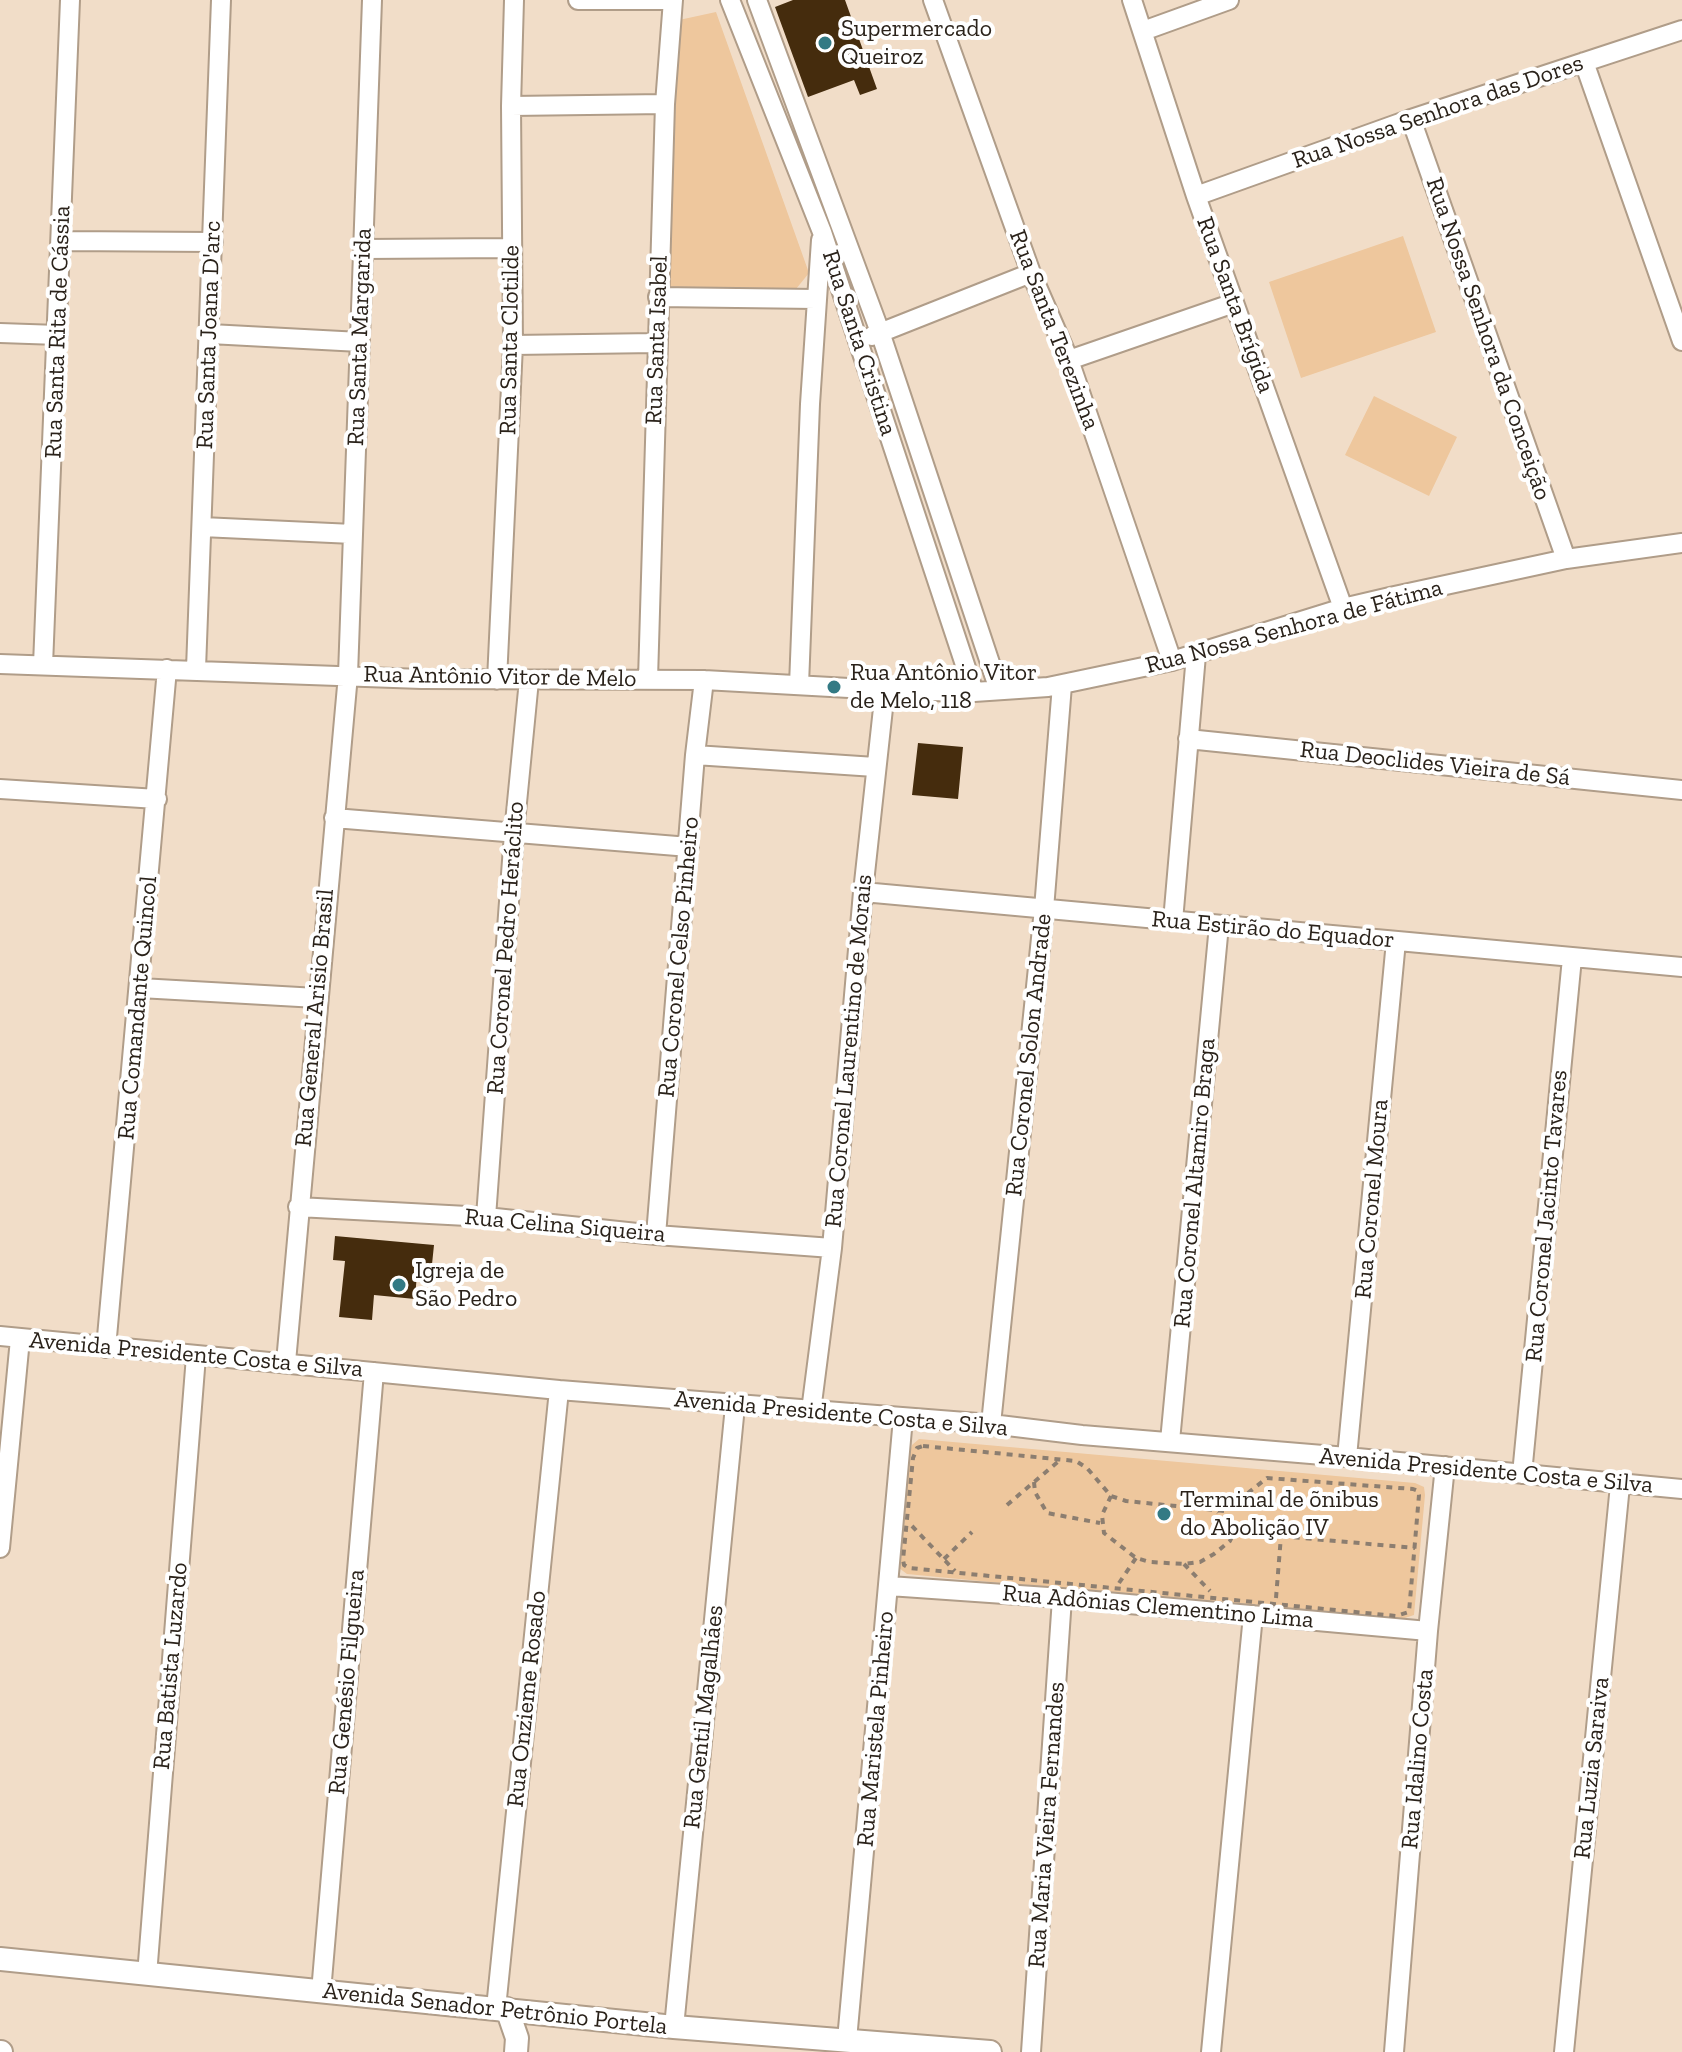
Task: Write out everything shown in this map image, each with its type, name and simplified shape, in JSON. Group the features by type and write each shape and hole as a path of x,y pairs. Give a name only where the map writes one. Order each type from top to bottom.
{"street":[{"name":"Rua Santa Rita de Cássia","path":"43,665 70,0"},
{"name":"Rua Santa Joana D'arc","path":"196,669 221,0"},
{"name":"Rua Santa Margarida","path":"348,675 372,0"},
{"name":"Rua Santa Clotilde","path":"497,680 513,345 511,106 514,0"},
{"path":"578,0 673,0"},
{"name":"Rua Santa Isabel","path":"648,679 656,343 665,104 673,0"},
{"name":"Rua Santa Cristina","path":"730,0 822,232 974,692"},
{"name":"Rua Santa Cristina","path":"757,0 880,332 999,690"},
{"name":"Rua Santa Terezinha","path":"933,0 1031,273 1069,360 1172,661"},
{"name":"Rua Santa Brígida","path":"1132,0 1196,196 1343,608"},
{"path":"1143,31 1229,0"},
{"name":"Rua Nossa Senhora das Dores","path":"1196,196 1411,119 1682,30"},
{"path":"1584,62 1682,341"},
{"path":"511,106 665,104"},
{"name":"Rua Nossa Senhora da Conceição","path":"1411,119 1566,559"},
{"path":"799,685 816,299 822,232"},
{"path":"62,241 213,242"},
{"path":"363,249 511,248"},
{"path":"858,341 1031,273"},
{"path":"658,297 816,299"},
{"path":"1069,360 1234,303"},
{"path":"0,333 58,335"},
{"path":"210,334 360,342"},
{"path":"513,345 656,343"},
{"path":"202,527 353,534"},
{"name":"Rua Nossa Senhora de Fátima","path":"999,690 1062,685 1172,661 1343,608 1566,559 1682,543"},
{"path":"1173,921 1196,655"},
{"name":"Rua Antônio Vitor de Melo","path":"0,664 497,680 704,680 885,690 999,690"},
{"name":"Rua Comandante Quincol","path":"106,1348 167,669"},
{"name":"Rua General Arisio Brasil","path":"286,1362 348,675"},
{"name":"Rua Coronel Pedro Heráclito","path":"486,1217 514,833 529,680"},
{"name":"Rua Coronel Celso Pinheiro","path":"656,1235 695,755 704,680"},
{"name":"Rua Coronel Solon Andrade","path":"991,1424 1044,909 1062,685"},
{"name":"Rua Coronel Laurentino de Morais","path":"811,1411 832,1248 863,892 885,690"},
{"name":"Rua Deoclides Vieira de Sá","path":"1188,739 1682,790"},
{"path":"695,755 875,767"},
{"path":"0,789 157,799"},
{"path":"334,818 689,847"},
{"name":"Rua Estirão do Equador","path":"863,892 1682,967"},
{"name":"Rua Coronel Altamiro Braga","path":"1170,1441 1219,925"},
{"name":"Rua Coronel Moura","path":"1347,1457 1396,941"},
{"name":"Rua Coronel Jacinto Tavares","path":"1522,1474 1572,958"},
{"path":"140,988 317,998"},
{"name":"Rua Celina Siqueira","path":"298,1207 486,1217 656,1235 832,1248"},
{"name":"Avenida Presidente Costa e Silva","path":"0,1336 559,1390 991,1424 1682,1489"},
{"path":"0,1548 20,1339"},
{"name":"Rua Batista Luzardo","path":"147,1975 196,1356"},
{"name":"Rua Genésio Filgueira","path":"321,1992 374,1372"},
{"name":"Rua Onzieme Rosado","path":"502,2008 559,1390"},
{"name":"Rua Gentil Magalhães","path":"674,2027 735,1406"},
{"name":"Rua Maristela Pinheiro","path":"847,2040 903,1418"},
{"name":"Rua Idalino Costa","path":"1394,2052 1428,1631 1445,1466"},
{"name":"Rua Luzia Saraiva","path":"1564,2052 1620,1485"},
{"name":"Rua Adônias Clementino Lima","path":"889,1586 1062,1598 1428,1631"},
{"name":"Rua Maria Vieira Fernandes","path":"1031,2052 1062,1598"},
{"path":"1211,2052 1253,1615"},
{"name":"Avenida Senador Petrônio Portela","path":"0,1959 502,2008 817,2046 847,2040 990,2052"},
{"path":"502,2008 517,2038 516,2052"}],"path":[{"path":"923,1446 1061,1459 1076,1461 1087,1468 1111,1496 1126,1501 1225,1511 1267,1478 1418,1491 1409,1612 1396,1616 957,1573 904,1565 913,1458 917,1448 923,1446"},
{"path":"1007,1505 1061,1459"},
{"path":"1034,1482 1035,1492 1047,1513 1101,1523"},
{"path":"1111,1496 1102,1515 1104,1533 1136,1558 1184,1564 1200,1562 1230,1541 1234,1532"},
{"path":"1216,1510 1234,1532 1415,1548"},
{"path":"907,1521 957,1573"},
{"path":"944,1559 972,1532"},
{"path":"1275,1604 1281,1536"},
{"path":"1115,1588 1136,1558"},
{"path":"1184,1564 1217,1599"}],"shaded area":[{"path":"716,12 809,273 796,289 668,289 679,20"},
{"path":"1403,236 1436,332 1301,378 1269,282"},
{"path":"1374,396 1457,437 1429,496 1345,455"},
{"path":"919,1439 1415,1483 1424,1487 1425,1495 1414,1615 1396,1621 907,1574 899,1568 897,1560 908,1457 912,1445"}],"building":[{"name":"Supermercado Queiroz","path":"793,0 845,0 877,89 860,95 854,80 808,97 775,7"},
{"path":"918,743 963,747 958,799 912,795"},
{"name":"Igreja de São Pedro","path":"335,1236 434,1245 431,1274 417,1273 415,1299 374,1295 372,1320 339,1317 345,1261 333,1260"}],"place":[{"name":"Supermercado Queiroz","path":"825,43"},
{"name":"Rua Antônio Vitor de Melo, 118","path":"834,687"},
{"name":"Igreja de São Pedro","path":"399,1285"},
{"name":"Terminal de õnibus do Abolição IV","path":"1164,1514"}]}
